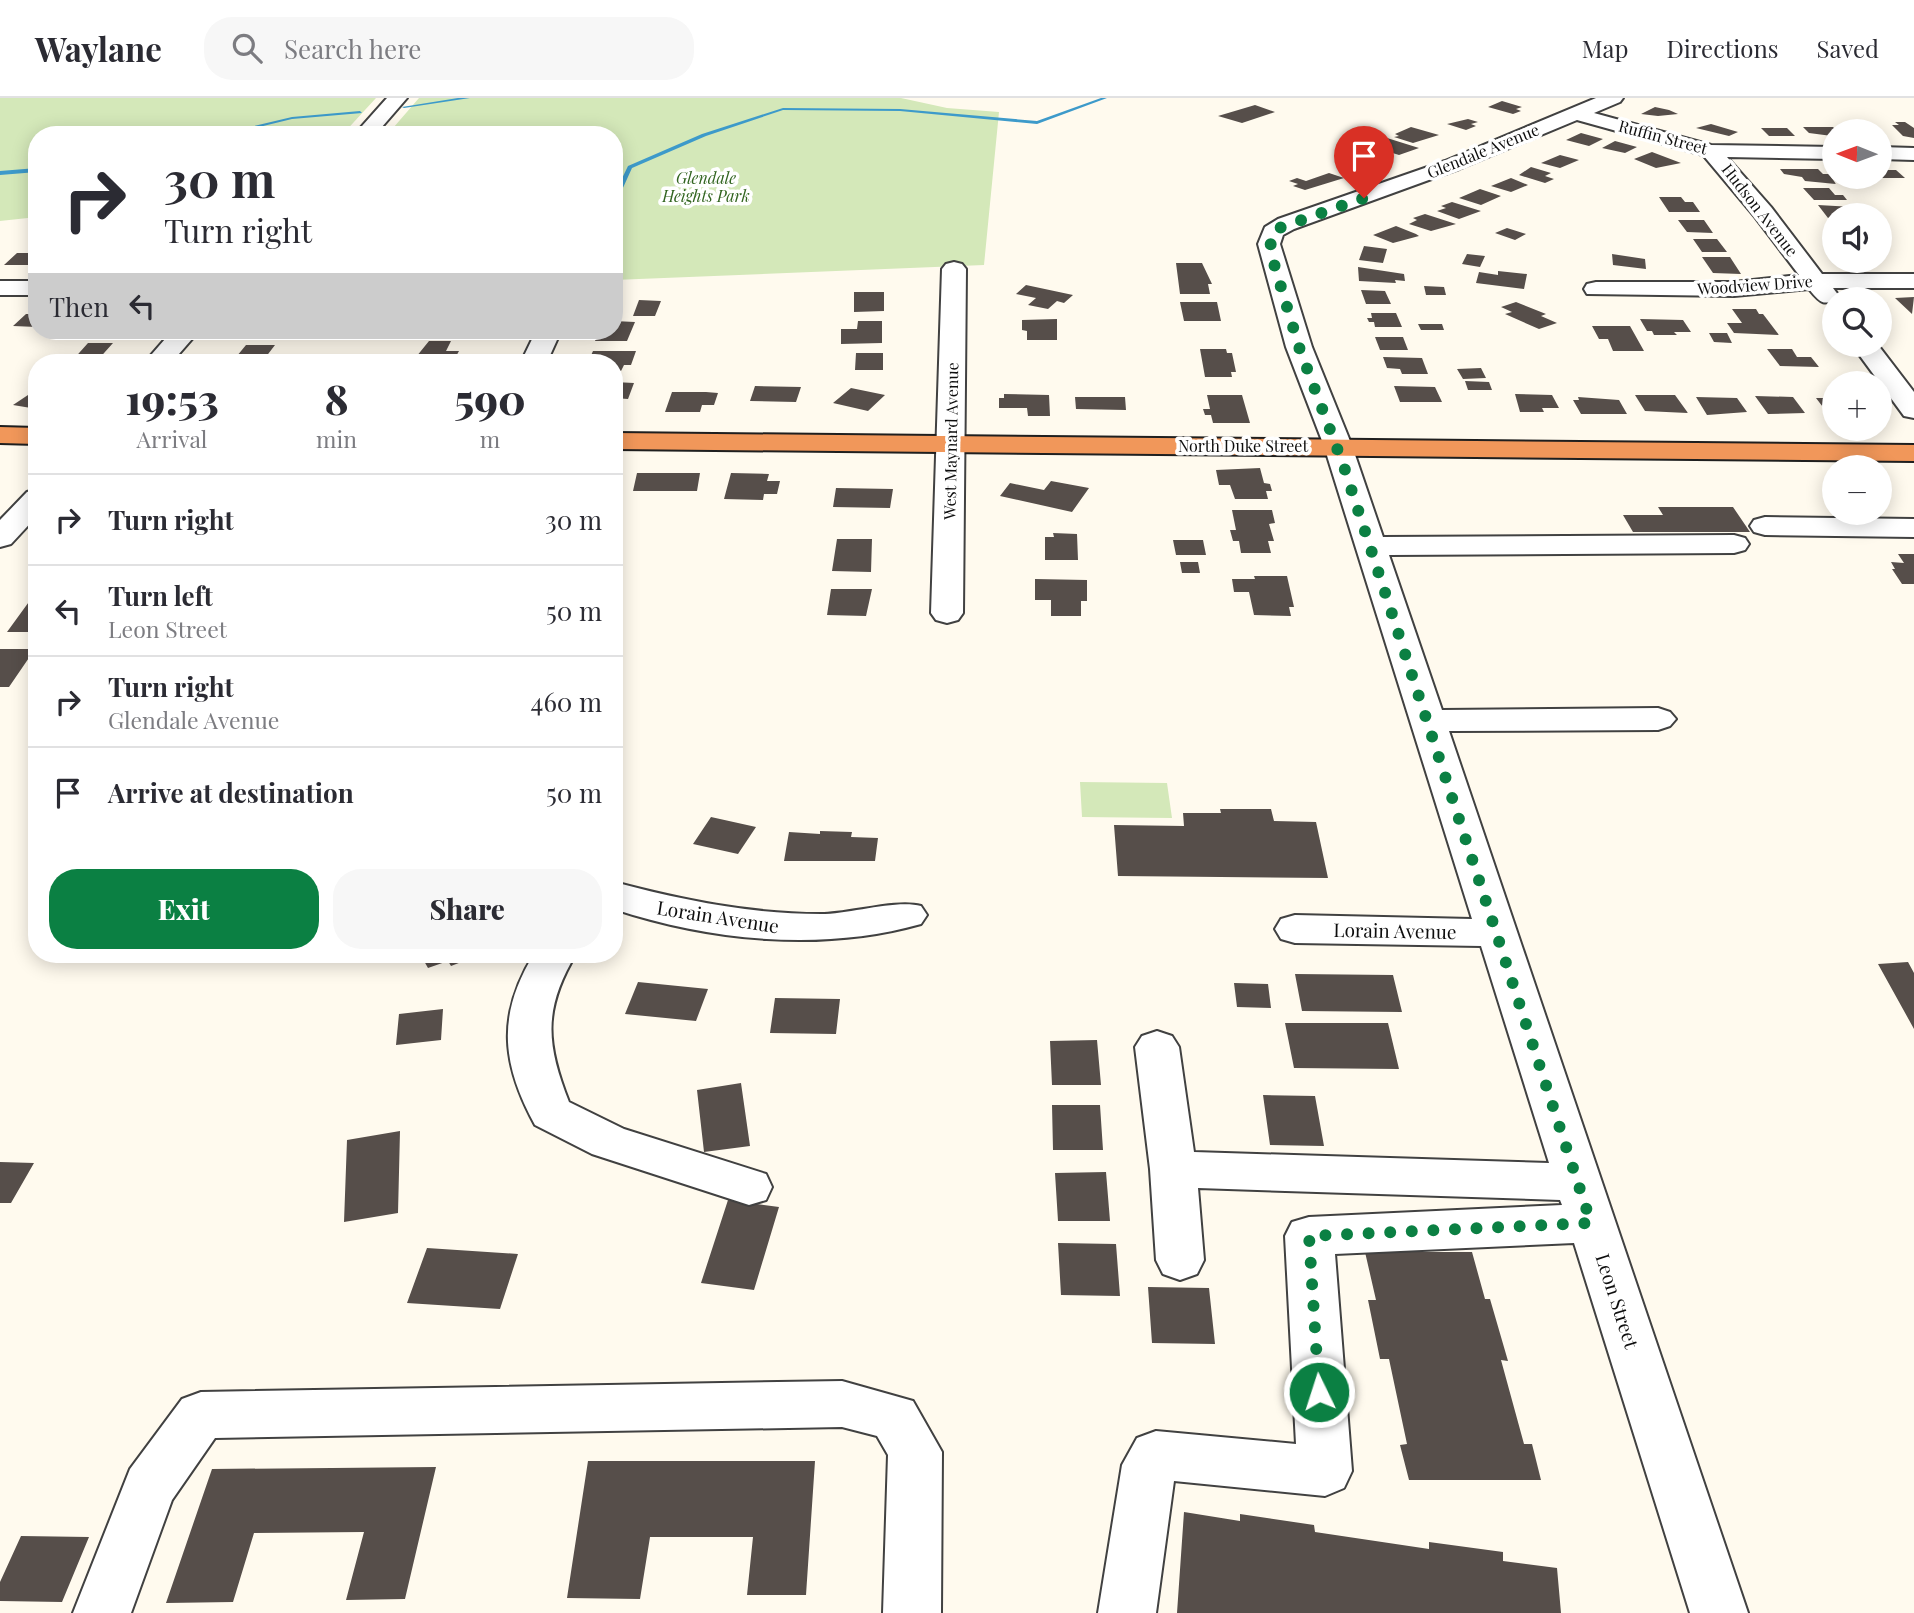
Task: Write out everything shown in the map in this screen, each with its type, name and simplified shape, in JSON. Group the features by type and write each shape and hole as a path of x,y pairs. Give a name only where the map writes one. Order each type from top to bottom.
{"highway":[{"path":"0,435 28,436"},
{"name":"North Duke Street","path":"623,441 1914,453"}],"street":[{"path":"372,126 397,98"},
{"name":"Glendale Avenue","path":"1273,232 1286,224 1428,174 1613,98"},
{"name":"Ruffin Street","path":"1576,114 1710,151 1822,152"},
{"name":"Hudson Avenue","path":"1710,151 1756,203 1822,289"},
{"path":"1892,153 1914,154"},
{"name":"Leon Street","path":"1273,232 1269,244 1299,347 1338,446 1495,933 1720,1613"},
{"name":"West Maynard Avenue","path":"947,613 954,269"},
{"name":"Woodview Drive","path":"1596,289 1734,289 1816,281 1914,281"},
{"path":"0,288 28,288"},
{"path":"165,354 178,340"},
{"path":"1874,357 1914,410"},
{"path":"0,538 28,508"},
{"path":"1765,526 1914,528"},
{"path":"1370,546 1734,544"},
{"path":"1426,721 1658,719"},
{"name":"Lorain Avenue","path":"623,899 640,905 747,925 790,928 883,922 907,915"},
{"name":"Lorain Avenue","path":"1295,929 1495,933"},
{"path":"551,963 534,998 526,1031 537,1078 551,1113 608,1142 750,1187"},
{"path":"1157,1047 1173,1169 1180,1260"},
{"path":"1173,1169 1584,1202"},
{"path":"1127,1613 1149,1465 1156,1455 1325,1471 1309,1236 1584,1202"},
{"path":"102,1613 149,1487 201,1415 842,1404 894,1417 915,1452 912,1613"}],"green space":[{"path":"0,98 376,98 350,126 28,126 28,218 0,221"},
{"name":"Glendale Heights Park","path":"419,98 901,98 947,108 999,112 984,265 623,280 623,126 395,126"},
{"path":"1080,782 1167,783 1172,818 1082,817"}],"building":[{"path":"1502,101 1522,107 1516,109 1521,111 1513,114 1488,107"},
{"path":"1255,105 1275,112 1242,123 1218,116"},
{"path":"1655,107 1669,110 1678,114 1641,114"},
{"path":"1468,119 1478,122 1471,124 1476,126 1466,130 1447,124"},
{"path":"1895,122 1905,122 1914,128 1914,138 1903,136 1892,125 1899,125"},
{"path":"1711,124 1738,132 1729,136 1696,128"},
{"path":"1411,127 1439,135 1413,143 1394,137"},
{"path":"1803,127 1822,127 1822,135 1809,133"},
{"path":"1761,128 1787,128 1795,136 1769,136"},
{"path":"1581,133 1603,139 1589,146 1566,140"},
{"path":"1387,138 1419,148 1399,155 1367,145"},
{"path":"1615,141 1637,147 1625,153 1602,148"},
{"path":"1652,152 1681,163 1656,168 1634,159"},
{"path":"1363,153 1389,160 1371,167 1352,161 1359,158 1354,156"},
{"path":"1560,155 1579,160 1560,168 1541,163"},
{"path":"1531,167 1551,173 1545,176 1554,179 1545,183 1519,175"},
{"path":"1780,169 1818,169 1822,173 1822,183 1805,181 1802,177 1784,174"},
{"path":"1892,170 1896,170 1905,178 1892,178"},
{"path":"1329,173 1344,178 1305,190 1293,186 1298,184 1289,181 1297,178 1306,181"},
{"path":"1511,178 1528,185 1511,192 1491,186"},
{"path":"1803,188 1830,189 1835,195 1843,195 1847,200 1814,200"},
{"path":"1480,189 1501,196 1481,205 1459,198"},
{"path":"1659,197 1681,197 1685,202 1693,202 1700,212 1669,212"},
{"path":"1452,202 1481,211 1459,219 1437,211 1446,208 1441,206"},
{"path":"1425,214 1456,224 1431,231 1409,224 1417,220 1413,218"},
{"path":"1678,220 1704,220 1713,233 1687,232"},
{"path":"1396,226 1419,236 1393,243 1373,235"},
{"path":"1507,228 1526,234 1515,240 1495,233"},
{"path":"1693,239 1717,239 1727,252 1702,252"},
{"path":"1364,246 1387,249 1383,263 1359,260"},
{"path":"17,253 28,253 28,265 4,265"},
{"path":"1467,254 1485,256 1480,267 1462,264"},
{"path":"1612,254 1645,259 1646,269 1613,265"},
{"path":"1702,257 1730,257 1741,274 1713,273"},
{"path":"1176,263 1202,263 1212,284 1208,284 1210,294 1180,294"},
{"path":"1358,267 1404,274 1405,281 1359,281"},
{"path":"1498,271 1527,274 1524,289 1476,283 1479,272 1498,275"},
{"path":"1026,285 1073,295 1064,303 1057,301 1048,309 1028,305 1036,298 1016,294"},
{"path":"1424,286 1444,287 1446,295 1426,295"},
{"path":"1361,290 1385,291 1391,304 1366,304"},
{"path":"854,292 884,292 884,311 854,312"},
{"path":"1914,297 1912,314 1895,298"},
{"path":"639,300 661,301 655,316 633,316"},
{"path":"1180,302 1217,302 1221,321 1184,321"},
{"path":"1516,302 1546,314 1541,316 1557,323 1539,329 1505,314 1512,312 1501,307"},
{"path":"1732,309 1756,309 1779,335 1734,333 1727,323 1742,323"},
{"path":"1371,313 1396,313 1402,327 1375,327 1374,322 1369,322 1367,318 1372,318"},
{"path":"26,314 28,314 28,327 13,326"},
{"path":"1057,319 1057,340 1027,340 1027,331 1022,330 1022,320"},
{"path":"1640,319 1683,320 1691,332 1654,335 1652,331 1647,331"},
{"path":"623,321 635,322 627,341 595,341 623,340"},
{"path":"858,321 882,321 882,343 841,344 841,329 857,329"},
{"path":"1418,324 1442,324 1444,330 1421,330"},
{"path":"1592,326 1630,326 1644,351 1613,351 1608,339 1599,339"},
{"path":"1709,333 1727,333 1732,343 1714,342"},
{"path":"1375,337 1403,337 1408,350 1380,350"},
{"path":"429,341 451,341 446,351 459,351 457,354 418,354"},
{"path":"88,343 113,343 103,354 78,354"},
{"path":"246,345 275,345 268,354 239,354"},
{"path":"1200,349 1226,349 1227,353 1232,353 1236,372 1231,372 1232,377 1205,377"},
{"path":"1767,349 1792,349 1797,357 1811,357 1819,367 1780,366"},
{"path":"593,351 636,351 631,365 623,367 623,354 592,354"},
{"path":"856,353 883,353 883,370 855,370"},
{"path":"1383,357 1422,358 1428,374 1402,374 1400,369 1387,368"},
{"path":"1481,368 1486,378 1463,379 1457,369"},
{"path":"1465,381 1489,382 1492,390 1468,390"},
{"path":"623,382 634,383 628,399 623,399"},
{"path":"755,386 801,387 796,402 750,401"},
{"path":"1394,386 1435,387 1442,402 1400,402"},
{"path":"851,388 885,395 868,411 833,403"},
{"path":"672,392 718,393 714,405 702,405 700,412 665,412"},
{"path":"1004,394 1049,395 1050,416 1028,416 1027,408 999,408 999,398 1004,398"},
{"path":"1515,394 1552,395 1559,408 1542,408 1544,412 1520,412"},
{"path":"28,395 28,408 13,405"},
{"path":"1207,395 1242,395 1250,423 1213,423 1211,415 1205,415 1203,409 1210,409"},
{"path":"1635,395 1675,395 1688,413 1645,411"},
{"path":"1755,396 1793,397 1805,413 1768,414"},
{"path":"1075,397 1125,397 1126,410 1076,409"},
{"path":"1578,397 1619,400 1627,414 1581,414 1573,400 1579,400"},
{"path":"1696,397 1737,398 1747,412 1707,415"},
{"path":"1260,468 1264,483 1270,484 1272,491 1266,491 1268,499 1235,499 1230,485 1219,485 1216,470"},
{"path":"637,473 700,473 697,491 633,491"},
{"path":"731,473 769,474 767,481 780,481 777,494 764,494 763,500 724,499"},
{"path":"1051,481 1089,488 1072,512 1000,496 1010,483 1044,490"},
{"path":"836,488 893,489 890,508 833,507"},
{"path":"1658,507 1733,507 1750,532 1633,532 1623,515 1663,515"},
{"path":"1232,510 1272,510 1275,523 1269,524 1274,541 1268,541 1271,553 1241,553 1239,541 1233,541 1230,530 1236,530"},
{"path":"1053,533 1077,534 1078,560 1045,560 1045,537 1054,537"},
{"path":"837,539 872,539 871,572 832,571"},
{"path":"1173,540 1203,540 1206,555 1176,555"},
{"path":"1898,554 1914,554 1914,584 1902,584 1892,569 1895,569 1891,562 1904,563"},
{"path":"1180,562 1198,562 1200,573 1182,573"},
{"path":"1254,576 1287,576 1294,607 1289,607 1291,616 1254,615 1249,592 1234,592 1232,579 1255,579"},
{"path":"1035,579 1087,580 1087,601 1081,601 1081,616 1051,616 1051,600 1035,600"},
{"path":"831,589 872,589 866,616 827,615"},
{"path":"28,603 28,632 7,632"},
{"path":"0,649 28,649 28,659 9,687 0,687"},
{"path":"1220,809 1271,809 1274,821 1316,822 1328,878 1118,876 1114,825 1184,826 1183,813 1221,813"},
{"path":"711,817 756,827 738,854 693,844"},
{"path":"820,831 852,832 851,837 878,838 875,861 784,861 789,832 820,834"},
{"path":"1908,962 1914,973 1914,1029 1878,964"},
{"path":"425,963 442,963 428,968"},
{"path":"1295,974 1393,975 1402,1012 1302,1011"},
{"path":"638,982 708,989 696,1021 625,1014"},
{"path":"1234,983 1268,984 1271,1008 1237,1007"},
{"path":"775,998 840,999 836,1034 770,1033"},
{"path":"443,1009 441,1040 396,1045 399,1014"},
{"path":"1285,1023 1388,1023 1399,1069 1294,1068"},
{"path":"1097,1040 1101,1085 1052,1085 1050,1041"},
{"path":"741,1083 750,1146 704,1152 697,1090"},
{"path":"1263,1095 1315,1096 1324,1146 1270,1145"},
{"path":"1052,1105 1100,1105 1103,1150 1053,1150"},
{"path":"400,1131 398,1213 344,1222 347,1140"},
{"path":"0,1162 34,1163 11,1203 0,1203"},
{"path":"1106,1172 1110,1221 1058,1221 1055,1173"},
{"path":"728,1200 779,1207 754,1290 701,1283"},
{"path":"1058,1243 1116,1244 1120,1296 1061,1295"},
{"path":"427,1248 518,1254 500,1309 407,1303"},
{"path":"1365,1252 1472,1252 1485,1299 1490,1299 1508,1361 1501,1360 1524,1444 1532,1444 1541,1480 1409,1480 1400,1445 1407,1444 1389,1359 1380,1359 1368,1300 1376,1300"},
{"path":"1148,1287 1209,1288 1215,1344 1152,1343"},
{"path":"588,1461 815,1461 806,1595 747,1595 753,1537 650,1537 640,1599 567,1598"},
{"path":"436,1467 405,1599 346,1600 364,1532 254,1533 233,1602 166,1603 212,1469"},
{"path":"1184,1512 1240,1521 1240,1514 1314,1525 1315,1532 1429,1549 1429,1542 1503,1552 1503,1561 1557,1568 1561,1613 1177,1613"},
{"path":"21,1536 89,1537 62,1602 0,1601 0,1582"}],"waterway":[{"path":"404,107 468,98"},
{"path":"623,182 630,167 704,135 783,109 900,110 1037,123 1105,98"},
{"path":"258,126 292,118 360,112"},
{"path":"0,173 28,171"}],"route":[{"path":"1319,1392 1309,1236 1591,1223 1344,467 1299,347 1269,244 1273,232 1286,224 1364,198"}]}
